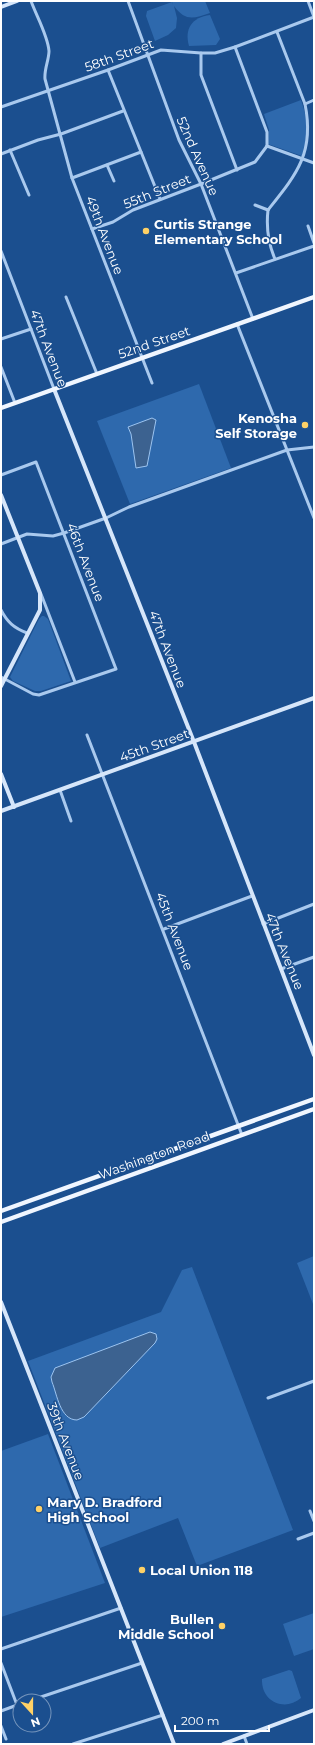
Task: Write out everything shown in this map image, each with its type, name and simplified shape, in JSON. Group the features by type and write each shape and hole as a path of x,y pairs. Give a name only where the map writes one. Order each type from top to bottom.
{"main road":[{"name":"52nd Street","path":"1,408 314,297"},
{"name":"Washington Road","path":"1,1211 314,1099"},
{"name":"Washington Road","path":"1,1222 314,1109"}],"street":[{"path":"1,7 17,1"},
{"name":"49th Avenue","path":"31,1 49,49 44,72 72,178 152,383"},
{"name":"52nd Avenue","path":"128,1 179,140 201,184 253,319"},
{"path":"308,1 314,17"},
{"name":"58th Street","path":"1,107 161,50 215,53 277,32 314,17"},
{"path":"274,259 269,246 266,226 268,210 292,180 305,159 309,135 308,116 305,104 277,32"},
{"path":"235,47 267,132 267,146 314,163"},
{"path":"201,53 201,75 236,170"},
{"path":"108,70 123,111 160,199"},
{"path":"305,104 314,100"},
{"path":"1,154 123,111"},
{"name":"55th Street","path":"92,229 113,222 133,210 255,162 267,146"},
{"path":"10,150 29,195"},
{"path":"72,178 141,152"},
{"path":"107,165 114,181"},
{"path":"255,206 268,210"},
{"path":"236,273 314,244 308,226"},
{"name":"47th Avenue","path":"1,252 2,258 194,742 314,1055"},
{"path":"66,297 97,374"},
{"path":"237,324 314,518"},
{"path":"1,339 31,329"},
{"path":"1,367 15,403"},
{"path":"1,544 27,534 53,536 64,533 106,518 129,507 287,450 314,447"},
{"name":"46th Avenue","path":"1,475 36,462 116,669 75,682"},
{"path":"1,495 75,682 39,695 33,694 2,678"},
{"path":"1,686 2,678 40,610 40,593"},
{"path":"1,610 7,621 17,629 27,634"},
{"name":"45th Street","path":"1,811 314,698"},
{"name":"45th Avenue","path":"87,734 164,929 242,1134"},
{"path":"1,774 14,807"},
{"path":"60,790 71,821"},
{"path":"164,929 252,896"},
{"path":"263,924 314,904"},
{"path":"282,969 314,958"},
{"name":"39th Avenue","path":"1,1302 174,1744"},
{"path":"268,1398 314,1381"},
{"path":"310,1511 314,1521"},
{"path":"298,1539 314,1533"},
{"path":"1,1649 121,1608"},
{"path":"1,1663 13,1693"},
{"path":"52,1693 142,1663"},
{"path":"1,1711 12,1707"},
{"path":"223,1744 314,1710"},
{"path":"73,1744 163,1714"},
{"path":"1,1726 6,1739"},
{"path":"244,1736 247,1744"}],"shaded area":[{"path":"172,1 205,1 210,13 199,17 190,17 182,14 174,6 177,18 176,28 168,35 155,41 146,16 147,11 172,2 173,5"},
{"path":"210,15 220,39 216,45 189,46 188,34 191,25 198,18"},
{"path":"301,100 307,128 306,141 302,156 268,144 269,130 264,114"},
{"path":"199,384 231,468 130,504 97,421"},
{"path":"152,418 156,420 147,466 136,468 131,434 128,427"},
{"path":"42,616 48,619 71,681 41,691 35,691 13,681 10,677 39,619"},
{"path":"314,1256 314,1304 313,1304 297,1263"},
{"path":"192,1267 293,1530 197,1566 178,1518 100,1548 28,1361 161,1312 182,1270"},
{"path":"150,1332 156,1334 157,1339 155,1343 84,1417 77,1420 71,1419 67,1416 60,1406 52,1382 51,1377 55,1368"},
{"name":"Mary D. Bradford High School","path":"48,1434 105,1583 1,1617 1,1451"},
{"path":"314,1613 314,1649 294,1656 283,1624"},
{"path":"289,1670 292,1671 301,1698 288,1704 275,1702 265,1694 262,1679"}],"place":[{"name":"Curtis Strange Elementary School","path":"146,231"},
{"name":"Kenosha Self Storage","path":"305,425"},
{"name":"Mary D. Bradford High School","path":"39,1509"},
{"name":"Local Union 118","path":"142,1570"},
{"name":"Bullen Middle School","path":"222,1626"}]}
